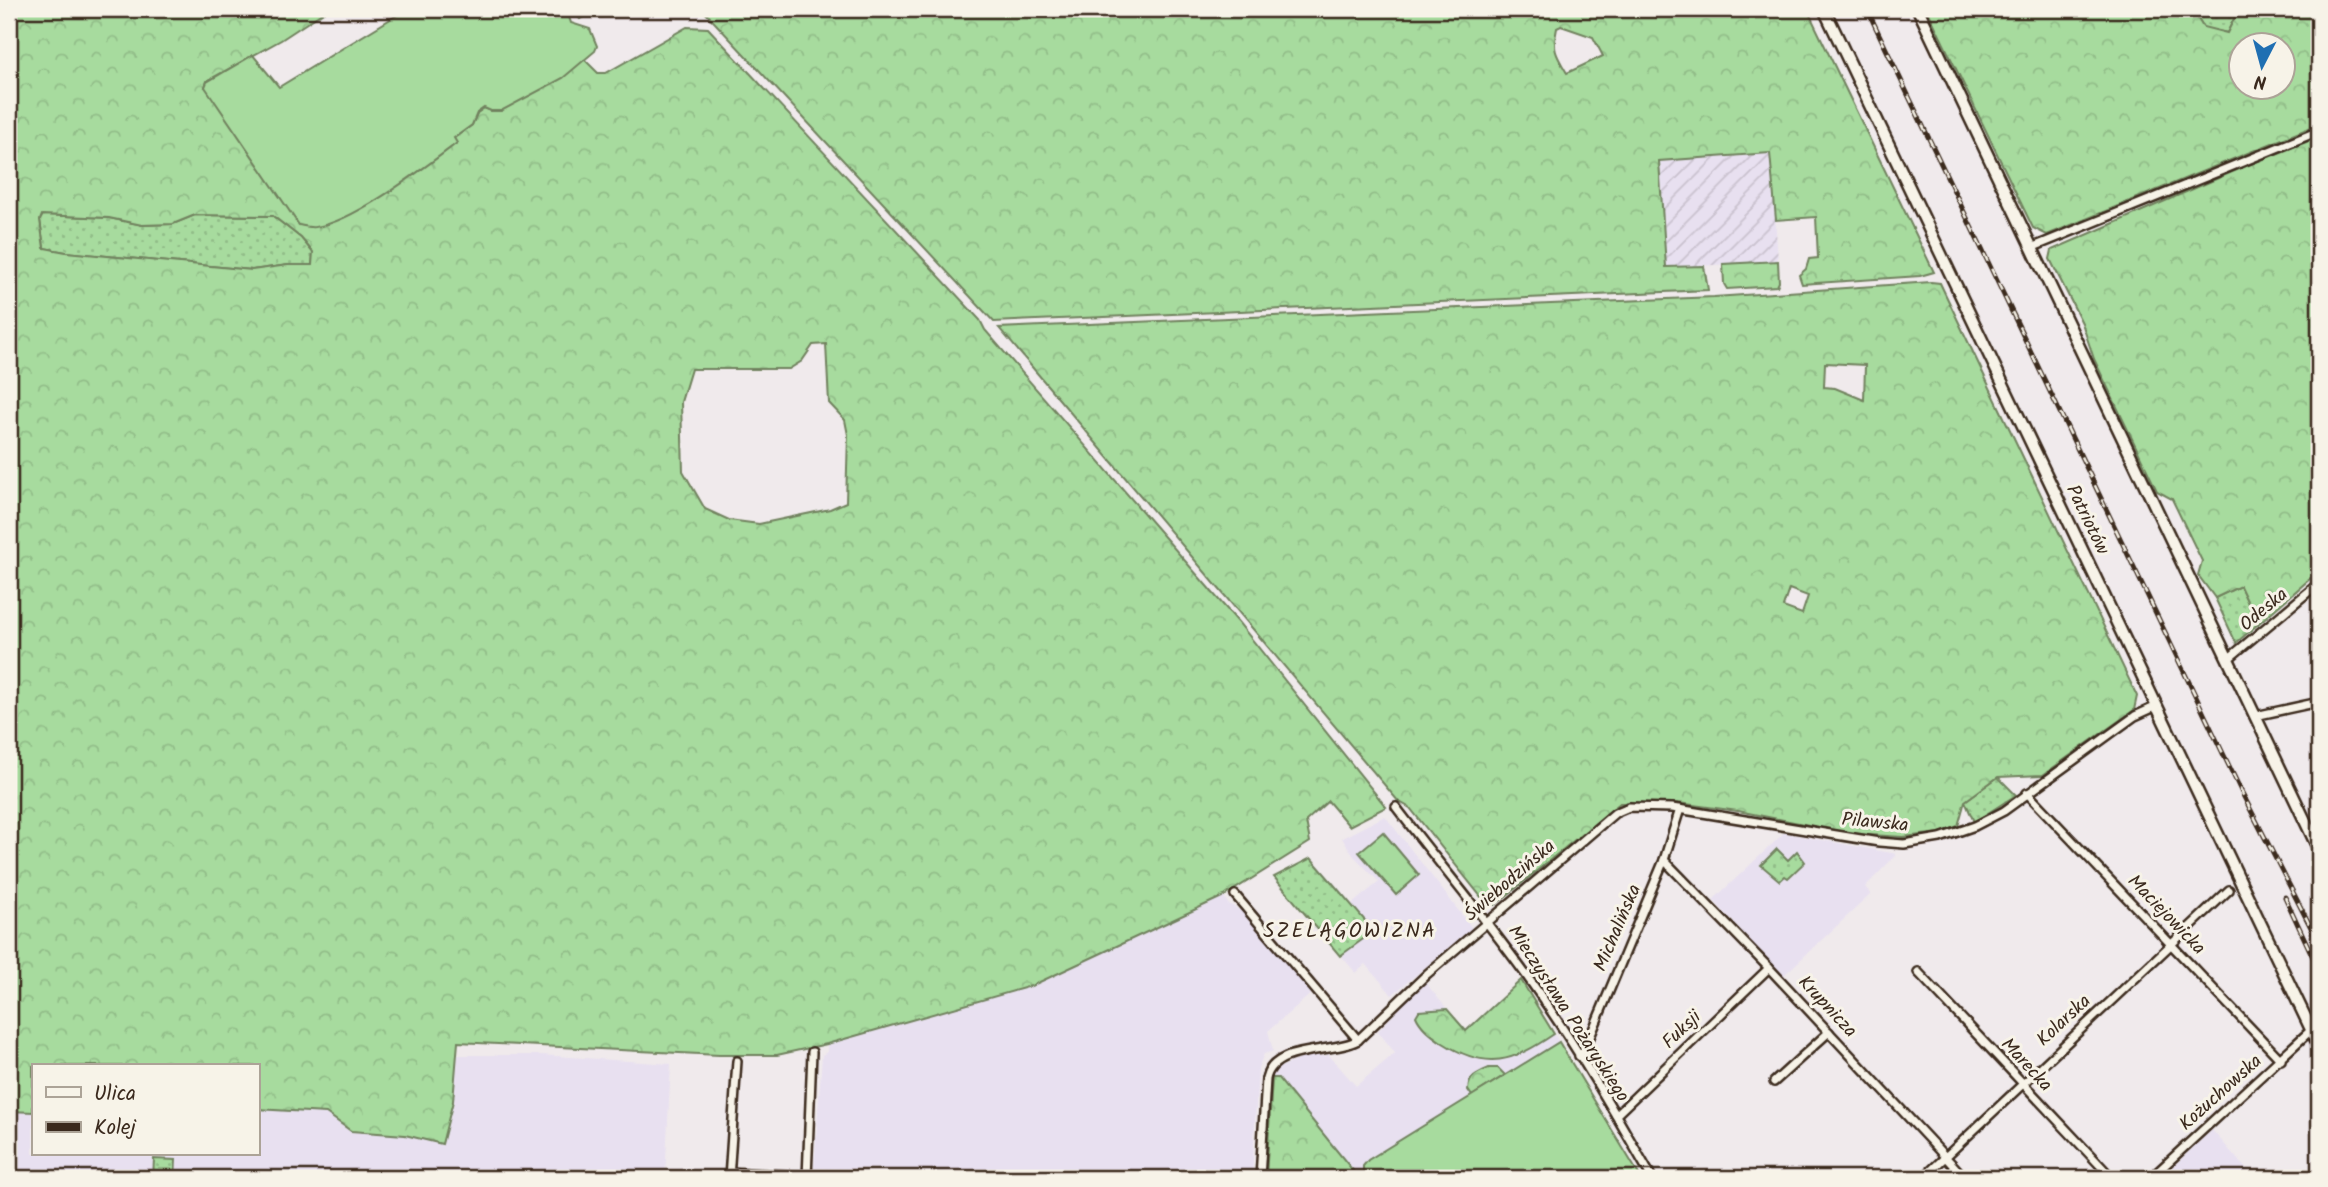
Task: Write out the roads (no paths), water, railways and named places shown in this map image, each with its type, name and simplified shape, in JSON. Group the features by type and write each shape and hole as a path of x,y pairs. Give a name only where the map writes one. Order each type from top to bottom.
{"main road":[{"name":"Patriotów","path":"1824,9 2319,1046"},
{"path":"1918,9 2319,850"}],"street":[{"path":"2031,248 2319,131"},
{"name":"Odeska","path":"2228,659 2319,583"},
{"path":"2255,716 2319,702"},
{"name":"Pilawska","path":"1680,809 1854,839 1904,844 1940,838 1964,831 2004,811 2135,716 2157,706"},
{"name":"Maciejowicka","path":"2028,793 2281,1060"},
{"name":"Świebodzińska","path":"1260,1178 1266,1079 1269,1069 1293,1055 1342,1047 1358,1040 1487,921 1620,810 1649,806 1680,809"},
{"name":"Mieczysława Pożaryskiego","path":"1396,807 1487,921 1539,994 1616,1115 1652,1178"},
{"name":"Michalińska","path":"1579,1056 1585,1049 1664,860 1680,809"},
{"name":"Krupnicza","path":"1664,860 1965,1178"},
{"name":"Kolarska","path":"1923,1178 2229,890"},
{"path":"1235,895 1358,1040"},
{"name":"Fuksji","path":"1616,1115 1769,968"},
{"name":"Marecka","path":"1918,972 2112,1178"},
{"name":"Kożuchowska","path":"2151,1178 2311,1030"},
{"path":"1773,1082 1829,1032"},
{"path":"737,1061 729,1175 807,1177 812,1052"}],"railway":[{"path":"1867,9 2241,791 2319,943"},
{"path":"2285,897 2319,970"}],"district":[{"name":"SZELĄGOWIZNA","path":"1350,931"}]}
